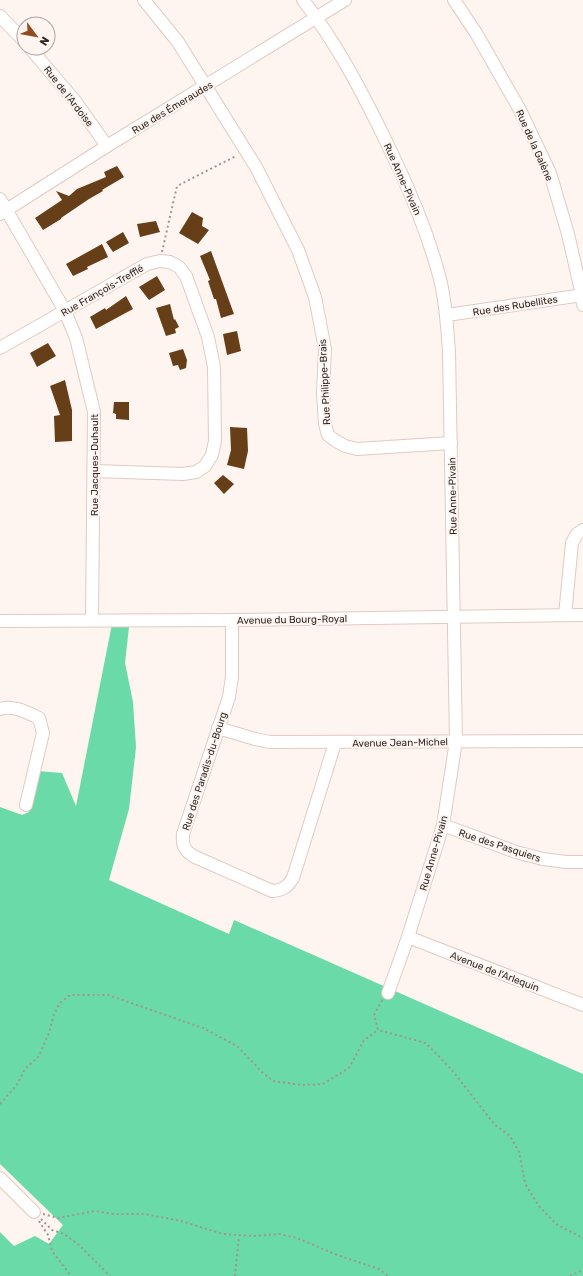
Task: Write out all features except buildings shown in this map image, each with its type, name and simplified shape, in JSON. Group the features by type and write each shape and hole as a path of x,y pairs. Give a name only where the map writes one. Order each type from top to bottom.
{"street":[{"name":"Rue Philippe-Brais","path":"144,0 178,42 256,167 298,250 315,297 325,350 323,393 325,424 328,435 345,446 357,449 451,444"},
{"name":"Rue Anne-Pivain","path":"303,0 317,18 362,91 398,166 424,226 440,280 446,315 449,351 456,741 443,825 408,937 388,993"},
{"name":"Rue des Émeraudes","path":"3,212 107,146 206,87 345,0"},
{"name":"Rue de la Galène","path":"454,0 476,33 520,110 550,173 568,234 583,298"},
{"path":"0,16 16,33"},
{"name":"Rue de l'Ardoise","path":"37,56 75,101 107,146"},
{"name":"Rue Jacques-Duhault","path":"0,198 3,212 65,311 76,338 94,412 92,620"},
{"path":"94,471 182,474 196,472 205,466 212,455 215,441 214,367 208,338 186,276 179,267 170,262 160,261"},
{"name":"Rue François-Trefflé","path":"0,348 147,264 160,261"},
{"name":"Rue des Rubellites","path":"446,315 583,298"},
{"path":"566,615 572,543 577,534 583,530"},
{"name":"Avenue du Bourg-Royal","path":"0,621 232,620 583,615"},
{"name":"Rue des Paradis-du-Bourg","path":"232,620 232,677 229,697 183,834 182,842 185,850 193,856 272,891 287,887 293,878 335,743"},
{"path":"0,709 7,707 23,711 39,718 43,733 26,805"},
{"name":"Avenue Jean-Michel","path":"218,728 270,742 335,743 583,741"},
{"name":"Rue des Pasquiers","path":"443,825 516,852 543,859 566,862 583,862"},
{"name":"Avenue de l'Arlequin","path":"408,937 583,1005"},
{"path":"0,1178 34,1212"}],"path":[{"path":"160,261 177,186 246,151"},
{"path":"378,1030 374,1015 380,1002 388,993"},
{"path":"0,1104 16,1086 25,1069 39,1056 49,1033 54,1014 60,1003 70,995 108,994 203,1028 237,1046 263,1073 273,1081 302,1085 323,1084 350,1068 364,1040 378,1030"},
{"path":"378,1030 426,1043 452,1070 495,1125 510,1136 519,1152 525,1183 538,1205 556,1224 583,1238"},
{"path":"34,1212 58,1218 95,1211 113,1214 144,1214 181,1221 223,1234 239,1236 279,1234 297,1238 337,1255 379,1270 388,1276"},
{"path":"34,1212 48,1235 52,1251 71,1276"},
{"path":"34,1212 52,1230 64,1234 79,1245 110,1276"},
{"path":"235,1276 239,1236"},
{"path":"570,1276 583,1270"}],"green space":[{"path":"112,624 129,627 125,663 133,702 136,747 129,809 109,880 229,934 234,920 583,1074 583,1276 0,1276 0,1232 14,1246 35,1236 49,1244 63,1225 0,1164 0,807 22,815 29,812 38,771 62,773 76,806"}]}
